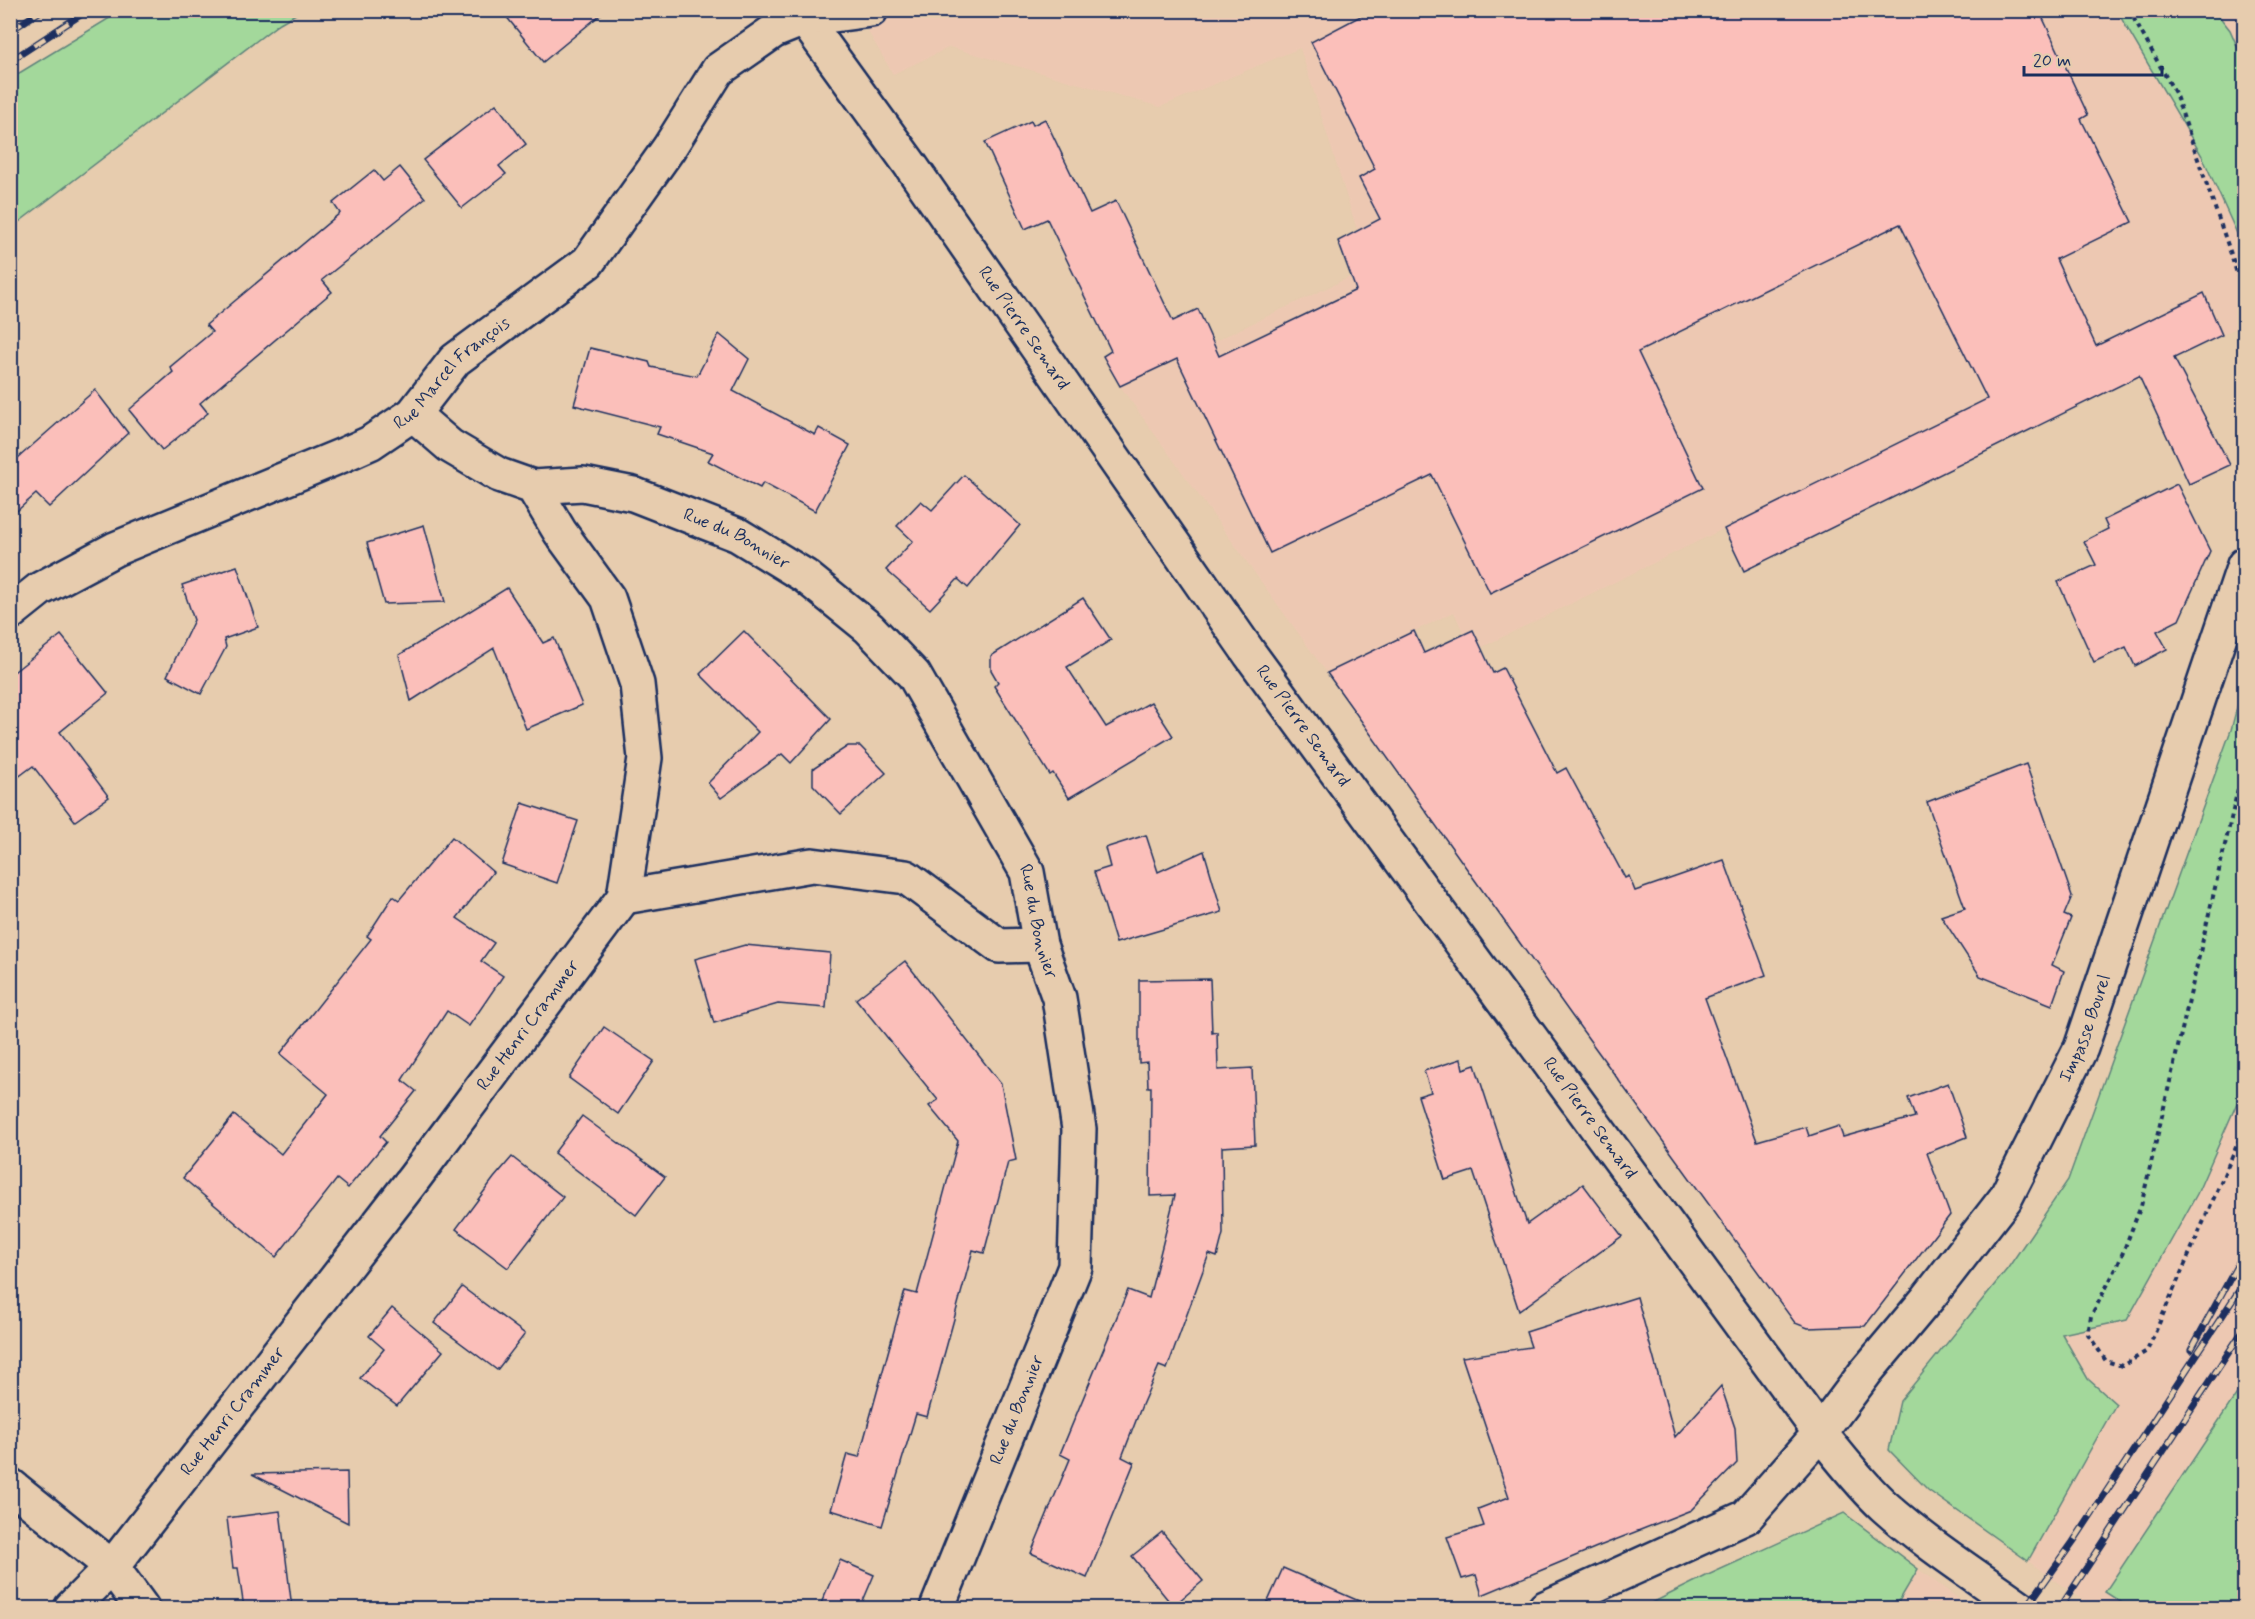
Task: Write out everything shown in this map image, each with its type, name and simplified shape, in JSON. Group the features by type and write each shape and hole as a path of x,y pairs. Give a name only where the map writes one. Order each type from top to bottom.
{"street":[{"name":"Rue Marcel François","path":"10,613 40,589 115,549 344,455 413,414 455,360 588,262 669,148 718,70 801,15 871,10"},
{"name":"Rue Pierre Semard","path":"801,15 909,163 1250,654 1820,1433 1864,1486 1884,1506 2021,1608"},
{"path":"413,414 460,452 499,475 533,487"},
{"name":"Rue du Bonnier","path":"533,487 583,484 633,494 738,535 805,576 869,628 914,675 1027,872 1040,945 1059,998 1079,1129 1075,1268 937,1608"},
{"name":"Rue Henri Crammer","path":"71,1608 112,1567 415,1177 624,897 645,758 637,684 608,598 560,532 533,487"},
{"name":"Impasse Bourel","path":"1545,1608 1746,1517 1820,1433 1865,1373 1928,1298 2005,1199 2081,1048 2244,565"},
{"path":"624,897 812,865 906,877 999,946 1040,945"},
{"path":"10,1485 112,1567 142,1608"}],"path":[{"path":"2129,10 2175,93 2244,297"},
{"path":"2244,763 2141,1206 2118,1265 2091,1316 2088,1334 2106,1360 2122,1366 2147,1350 2244,1129"},
{"path":"2233,1608 2244,1591"}],"shaded area":[{"path":"856,11 2244,11 2244,324 1744,571 1723,529 1472,652 1454,612 1327,673 1120,386 1369,268 1300,48 1160,107 950,47 893,74"},
{"path":"2244,681 2244,1608 2094,1608 1928,1490 1889,1450 1900,1401 2008,1268 2068,1180 2231,730"},
{"path":"1918,1569 1971,1608 1895,1608"}],"green space":[{"path":"121,11 301,11 280,23 11,228 11,78"},
{"path":"2117,11 2215,11 2230,30 2244,62 2244,249 2202,156"},
{"path":"2244,681 2244,1087 2197,1194 2127,1320 2062,1334 2088,1379 2116,1404 2028,1561 1928,1490 1889,1450 1900,1401 2008,1268 2068,1180 2231,730"},
{"path":"2244,1383 2244,1608 2130,1608 2105,1592"},
{"path":"1844,1513 1918,1569 1895,1608 1642,1608 1708,1575"}],"building":[{"path":"501,10 606,10 543,62"},
{"path":"1372,10 2039,10 2088,115 2081,119 2132,222 2056,259 2096,346 2204,293 2222,335 2174,358 2230,465 2189,484 2139,376 1744,571 1724,529 1987,399 1900,224 1638,352 1703,488 1490,593 1432,475 1270,553 1177,359 1120,386 1103,356 1111,351 1047,219 1025,229 985,142 1031,121 1033,125 1045,119 1090,213 1116,201 1173,321 1198,309 1219,356 1356,290 1338,241 1380,219 1359,178 1375,169 1311,42"},
{"path":"496,104 526,144 499,166 506,174 462,208 423,160"},
{"path":"400,167 425,198 322,280 332,292 200,403 208,413 162,450 129,410 173,372 170,367 212,332 206,325 340,213 333,203 374,170 383,181"},
{"path":"719,334 749,359 733,391 815,435 819,428 850,445 815,511 763,483 760,488 708,461 713,453 657,434 660,427 574,405 590,348 649,362 651,367 697,376"},
{"path":"95,390 128,433 49,507 36,494 10,517 10,465"},
{"path":"964,475 1020,525 968,588 958,579 930,609 886,570 913,541 897,526 921,501 932,510"},
{"path":"2177,484 2210,551 2179,620 2157,631 2167,649 2135,666 2126,647 2094,662 2058,582 2096,565 2084,541 2108,529 2104,520"},
{"path":"424,525 445,602 384,604 367,543"},
{"path":"237,566 258,627 224,639 226,647 201,694 167,676 194,620 182,585"},
{"path":"507,588 543,643 554,638 582,705 526,729 494,648 411,701 399,655"},
{"path":"1083,598 1111,640 1067,667 1106,727 1151,702 1173,736 1069,798 1053,773 1050,775 994,686 998,682 991,670 991,656"},
{"path":"1473,630 1493,673 1503,668 1557,773 1566,768 1625,878 1629,876 1635,891 1724,860 1766,975 1705,998 1757,1141 1806,1127 1809,1136 1839,1126 1843,1137 1915,1117 1908,1098 1948,1083 1967,1137 1927,1153 1950,1215 1865,1326 1808,1328 1795,1323 1327,673 1414,631 1424,653"},
{"path":"744,631 831,719 791,763 782,754 721,798 708,783 758,732 700,674"},
{"path":"61,635 108,693 60,732 109,797 75,821 33,766 10,783 10,675"},
{"path":"848,746 860,746 886,773 841,814 813,785 813,769"},
{"path":"2026,764 2072,896 2064,915 2071,918 2052,965 2064,971 2052,1005 1980,976 1941,916 1965,908 1927,802"},
{"path":"522,803 578,821 557,883 502,864"},
{"path":"1146,835 1158,872 1204,851 1222,912 1116,943 1094,872 1110,867 1105,848"},
{"path":"452,837 493,872 457,918 494,943 481,961 503,976 469,1026 447,1011 402,1080 416,1091 380,1136 386,1142 348,1188 337,1179 276,1257 183,1178 234,1115 281,1154 328,1094 280,1054 371,939 367,936 393,896 399,900"},
{"path":"745,945 830,953 826,1008 778,1004 714,1023 695,959"},
{"path":"905,961 1001,1084 1016,1160 1008,1162 984,1253 973,1250 927,1417 916,1414 882,1526 831,1510 847,1454 859,1457 905,1291 917,1294 958,1141 929,1106 938,1100 856,999"},
{"path":"1210,979 1212,1033 1217,1032 1218,1070 1252,1068 1255,1145 1222,1147 1223,1234 1217,1257 1209,1254 1167,1369 1159,1366 1142,1405 1122,1457 1134,1463 1087,1578 1031,1553 1070,1459 1060,1454 1128,1290 1149,1298 1175,1195 1150,1196 1151,1087 1148,1087 1147,1062 1139,1063 1139,980"},
{"path":"604,1027 654,1061 618,1114 569,1078"},
{"path":"1461,1059 1463,1069 1475,1065 1527,1224 1583,1184 1622,1236 1519,1311 1473,1171 1445,1180 1418,1096 1431,1092 1424,1071"},
{"path":"582,1116 665,1177 636,1215 554,1153"},
{"path":"512,1157 563,1197 508,1268 456,1229"},
{"path":"462,1287 525,1334 497,1370 434,1323"},
{"path":"1637,1297 1675,1437 1721,1386 1735,1428 1737,1463 1691,1510 1482,1595 1476,1575 1462,1579 1447,1537 1484,1526 1478,1509 1509,1497 1462,1357 1531,1347 1526,1332"},
{"path":"392,1308 443,1351 397,1406 360,1378 384,1349 369,1336"},
{"path":"347,1472 348,1523 252,1474"},
{"path":"280,1511 292,1608 244,1608 238,1568 233,1568 227,1518"},
{"path":"1162,1532 1203,1581 1173,1606 1132,1556"},
{"path":"840,1560 874,1575 860,1608 819,1608"},
{"path":"1283,1568 1375,1608 1265,1608"}],"railway":[{"path":"10,31 42,10"},
{"path":"10,61 88,10"},
{"path":"2191,1350 2244,1253"},
{"path":"2026,1608 2073,1542 2244,1283"},
{"path":"2060,1608 2244,1329"}]}
